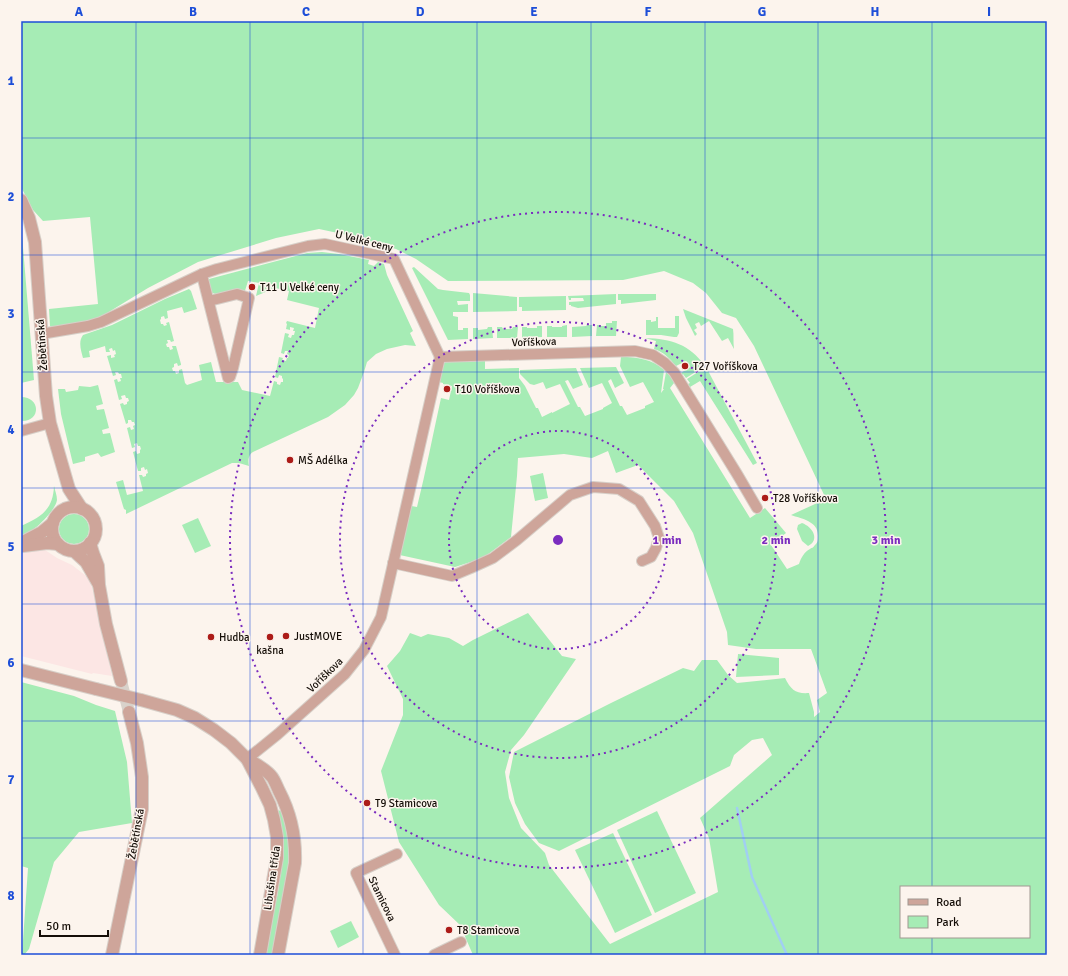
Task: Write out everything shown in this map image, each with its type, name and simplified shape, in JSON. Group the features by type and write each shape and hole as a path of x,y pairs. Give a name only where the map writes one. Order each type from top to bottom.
{"street":[{"name":"Žebětínská","path":"21,200 29,218 35,242 46,396 50,424 69,489 82,509"},
{"name":"U Velké ceny","path":"41,334 88,326 101,322 202,274 217,269 325,244 394,259 440,357"},
{"path":"202,274 228,378 230,377 233,368 249,298 236,294 209,301"},
{"name":"Voříškova","path":"247,759 278,734 345,674 364,650 381,617 440,357 635,351 653,355 665,363 674,372 757,508"},
{"path":"21,431 50,424"},
{"path":"393,563 452,576 493,558 517,540 570,494 592,487 619,489 639,501 655,526 659,538 651,557 642,561"},
{"name":"Žebětínská","path":"64,510 69,489"},
{"path":"21,544 42,532 53,523 58,515 64,510 72,508 82,509 91,516 95,533 90,543 83,549 74,551 65,549 55,540 52,526 53,523"},
{"path":"21,544 47,542 58,544"},
{"path":"90,543 98,566 98,585 107,630 121,681"},
{"path":"74,551 86,562 98,585"},
{"path":"21,670 177,710 195,718 222,736 247,759"},
{"name":"Žebětínská","path":"112,955 142,809 142,776 137,743 129,712"},
{"name":"Libušina třída","path":"247,759 257,776 270,805 277,837 276,864 260,955"},
{"name":"Libušina třída","path":"247,759 260,766 272,776 287,808 294,835 296,850 295,863 278,955"},
{"name":"Stamicova","path":"395,955 356,873 397,854"},
{"path":"434,955 461,942"}],"shaded area":[{"path":"45,550 72,565 90,579 112,676 92,674 21,656 21,552"}],"green space":[{"path":"21,21 1047,21 1047,955 473,955 460,925 439,905 399,842 381,771 403,715 403,699 387,666 400,651 410,633 421,637 428,634 449,638 463,646 528,613 562,656 576,659 524,735 511,750 505,772 509,798 521,828 545,853 549,865 610,944 718,892 709,838 700,818 772,755 763,738 752,740 734,755 730,766 559,851 539,843 525,824 515,803 509,777 514,752 683,668 694,671 702,660 717,660 728,675 737,683 785,678 789,686 797,692 809,693 814,717 820,712 817,700 827,693 811,649 756,649 728,645 727,632 693,533 674,501 638,465 616,473 608,451 592,458 564,454 518,458 511,537 483,558 455,567 395,554 406,505 417,507 441,398 449,400 452,386 435,381 440,357 485,355 485,369 519,368 519,378 542,417 570,404 560,384 546,389 543,382 534,385 530,384 520,374 520,370 576,368 583,385 573,389 568,380 565,381 578,407 580,407 585,416 603,409 612,403 602,383 589,388 580,368 616,367 624,383 615,388 611,379 608,381 620,406 622,406 627,415 645,408 645,406 654,402 643,382 630,387 620,366 621,357 644,359 659,366 664,370 661,393 664,389 666,372 673,379 674,383 670,388 750,518 765,508 786,533 771,545 787,569 799,564 804,553 817,543 818,539 818,532 813,524 791,515 826,499 754,346 736,318 722,313 706,293 693,283 664,271 623,280 448,281 416,259 396,249 352,236 319,229 276,238 198,262 148,288 99,318 78,324 52,327 50,326 49,309 98,304 90,217 43,221 33,210 21,187"},
{"path":"21,223 34,380 21,383"},
{"path":"322,252 369,260 368,264 374,266 378,262 384,264 387,275 413,331 410,333 416,346 405,345 387,349 376,354 367,362 358,388 345,405 328,417 253,452 249,458 249,466 239,463 232,463 126,514 116,482 123,480 127,495 143,491 139,475 142,475 143,477 148,473 147,469 145,470 144,467 141,468 141,471 138,471 133,452 136,451 137,454 140,453 141,449 137,443 134,444 135,447 132,448 127,428 130,427 131,430 134,429 133,426 135,425 131,420 128,420 128,423 126,424 120,404 127,404 129,401 125,395 121,396 122,399 119,400 114,380 117,379 118,382 121,381 121,374 115,372 116,375 113,376 107,356 111,355 111,358 115,357 115,350 113,351 112,348 109,349 110,352 106,352 105,346 89,351 90,357 83,358 80,343 83,335 112,325 189,289 197,309 184,313 182,307 167,311 168,318 165,319 164,316 161,317 160,320 161,324 164,326 169,322 174,341 171,342 170,340 167,340 168,343 166,344 170,350 173,349 172,346 176,346 181,364 178,366 177,363 174,364 174,367 172,368 173,371 175,371 176,374 182,369 185,383 187,385 202,380 199,365 211,362 216,382 238,382 242,390 270,396 274,381 280,385 281,382 283,382 282,376 279,375 278,378 275,377 279,357 286,361 289,355 287,354 288,351 285,351 284,354 281,353 285,333 289,334 288,337 291,338 295,331 293,331 294,328 290,327 290,330 286,329 287,321 315,328 319,308 287,300 289,291 275,288 256,296 259,283 248,281 244,294 213,293 210,289 209,279 307,253"},
{"path":"414,267 438,289 469,293 470,301 457,301 458,305 468,304 468,312 453,312 453,316 458,317 458,330 468,328 468,339 448,340 412,268"},
{"path":"473,293 517,297 517,311 473,312"},
{"path":"616,294 616,304 578,308 569,305 569,302 584,301 583,298 571,298 571,300 569,300 568,296"},
{"path":"618,294 656,294 656,300 621,304 621,300 618,300"},
{"path":"566,296 566,310 522,311 522,307 519,307 519,297"},
{"path":"683,309 733,329 734,349 728,338 722,341 709,321 701,326 699,322 695,324 697,328 694,330 697,334 695,336"},
{"path":"675,316 679,316 679,333 677,337 646,335 646,320 651,320 651,322 656,321 656,317 658,317 658,328 675,328"},
{"path":"612,321 617,321 616,336 596,336 597,325 606,326 606,323 612,323"},
{"path":"567,325 567,337 547,337 547,326 562,327"},
{"path":"592,325 592,336 572,337 572,327"},
{"path":"537,326 542,326 542,337 522,338 522,327 537,328"},
{"path":"488,327 492,327 493,338 473,339 473,328 478,328 478,330 487,329"},
{"path":"497,327 512,329 513,327 518,327 517,338 497,338"},
{"path":"645,338 672,341 679,344 693,352 705,366 686,378 681,373 690,367 686,361 676,366 664,354 654,349 656,341"},
{"path":"706,367 757,463 753,465 700,381 690,387 688,384 690,383 687,379"},
{"path":"98,385 103,404 96,406 97,410 104,409 109,428 102,430 103,434 110,433 115,452 101,457 98,453 85,457 85,461 73,464 61,414 58,389 65,389 66,392 78,390 79,386 90,387"},
{"path":"21,397 28,398 35,405 35,414 28,420 21,421"},
{"path":"543,473 548,498 535,501 530,476"},
{"path":"54,486 57,500 54,507 45,519 35,528 35,531 21,537 21,526 45,512 51,501"},
{"path":"74,514 80,515 88,523 88,535 80,543 74,544 68,543 60,535 59,529 60,523 68,515"},
{"path":"198,518 211,546 195,553 182,525"},
{"path":"802,523 809,527 814,534 814,540 808,546 802,541 797,529 798,525"},
{"path":"738,654 779,658 779,675 736,677"},
{"path":"21,682 74,696 115,711 127,762 132,823 79,832 54,862 29,949 24,955 22,955 28,868 21,866"},
{"path":"283,810 288,825 290,857 274,955 265,955 278,892 283,854 276,811"},
{"path":"657,811 696,893 655,913 617,830"},
{"path":"613,833 652,915 615,933 575,850"},
{"path":"351,921 359,937 338,948 330,931"}],"waterway":[{"path":"737,808 752,877 787,955"}],"tunnel":[{"path":"121,681 129,712"}],"place":[{"name":"T11 U Velké ceny","path":"252,287"},
{"name":"T27 Voříškova","path":"685,366"},
{"name":"T10 Voříškova","path":"447,389"},
{"name":"MŠ Adélka","path":"290,460"},
{"name":"T28 Voříškova","path":"765,498"},
{"name":"JustMOVE","path":"286,636"},
{"name":"Hudba","path":"211,637"},
{"name":"kašna","path":"270,637"},
{"name":"T9 Stamicova","path":"367,803"},
{"name":"T8 Stamicova","path":"449,930"}]}
